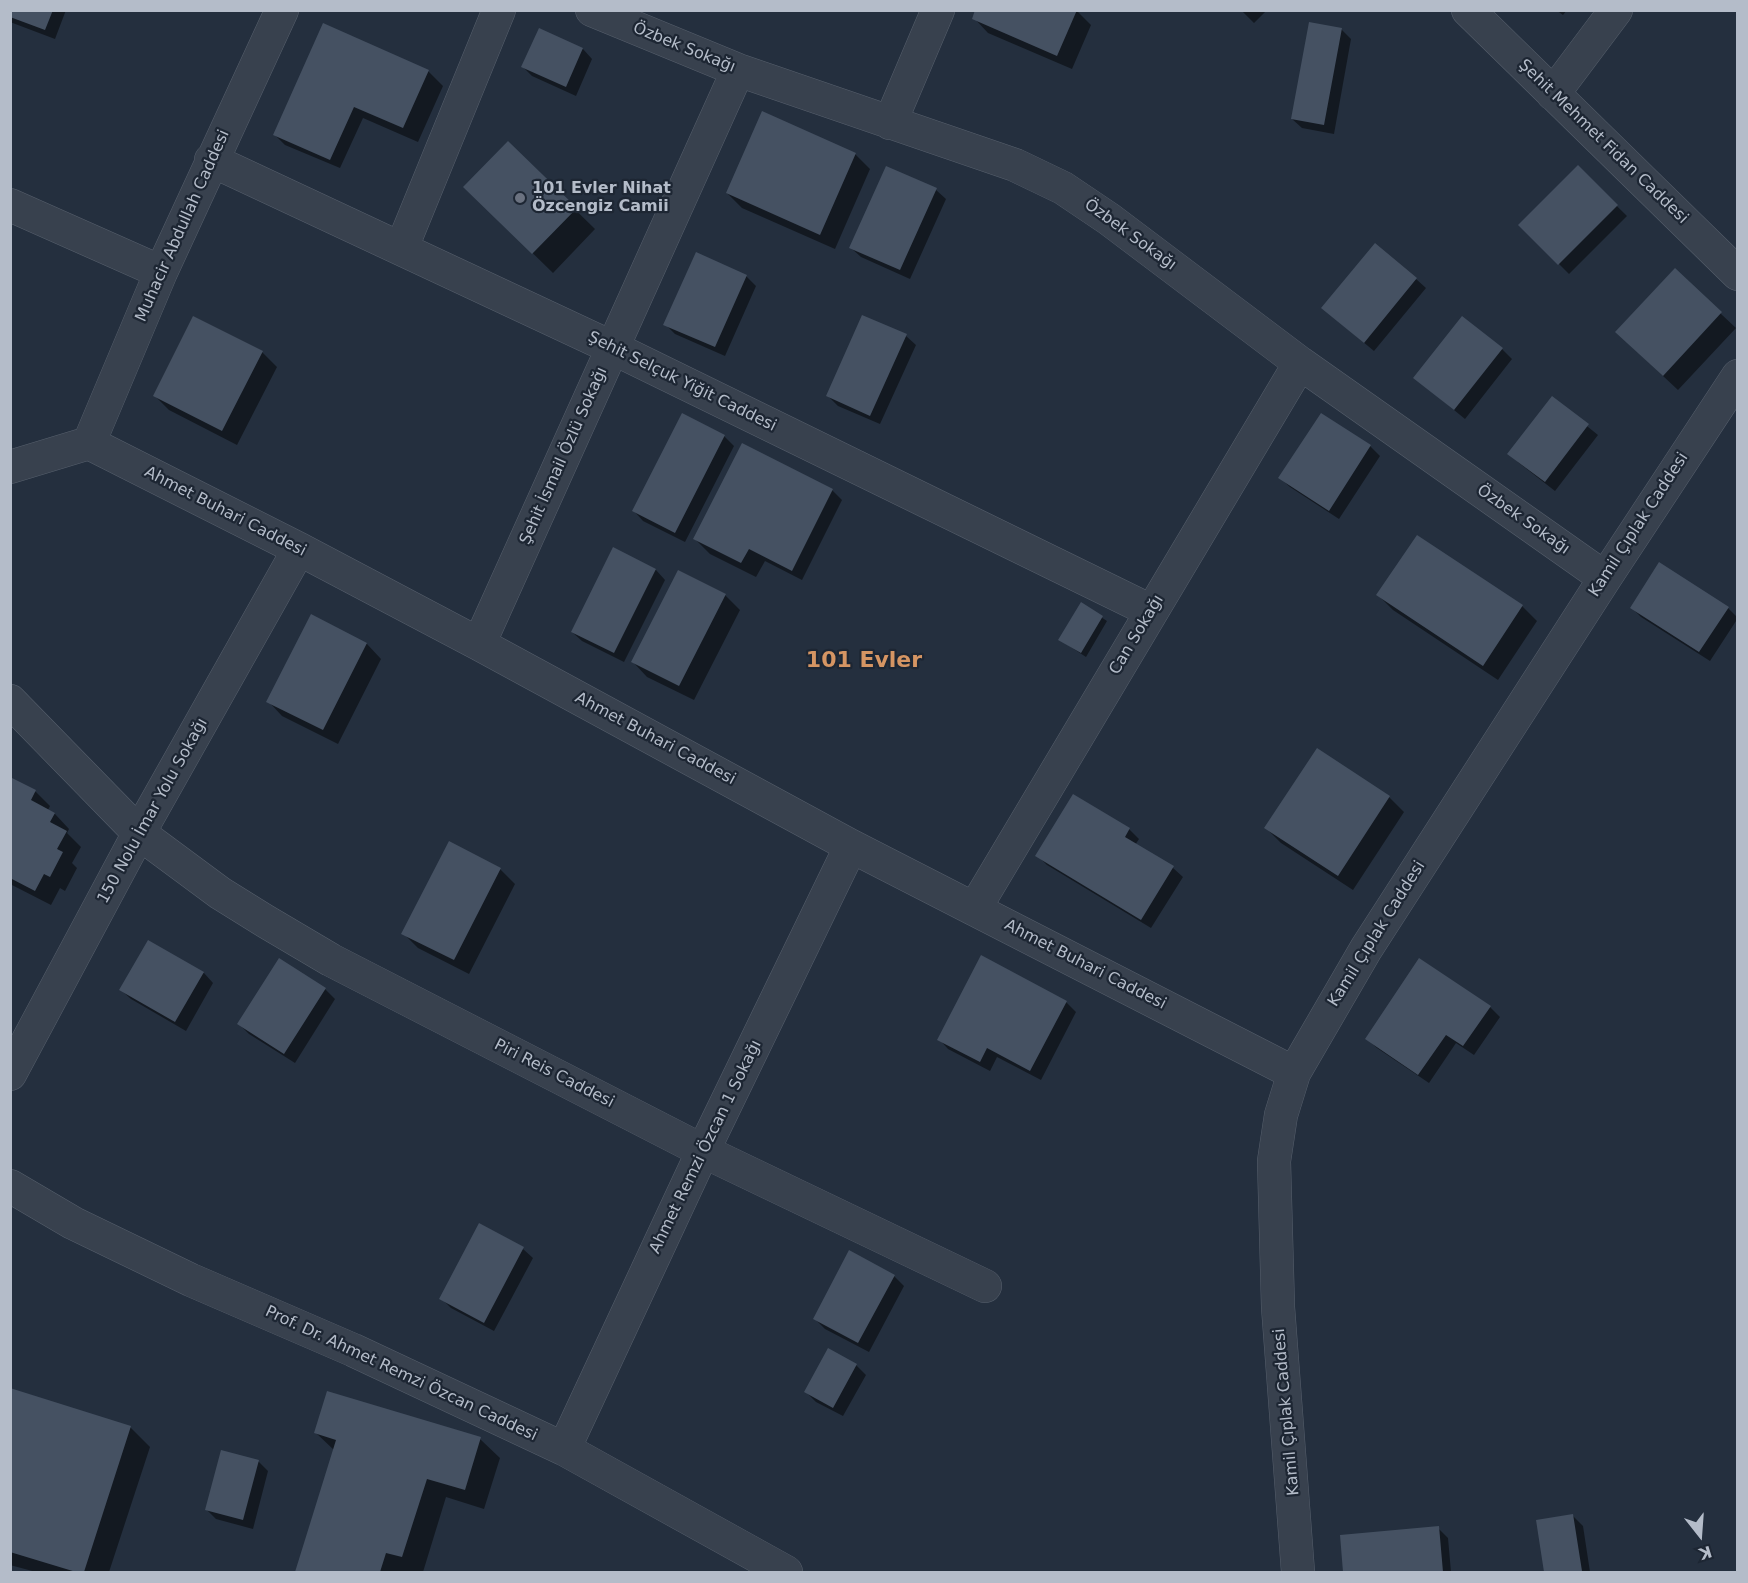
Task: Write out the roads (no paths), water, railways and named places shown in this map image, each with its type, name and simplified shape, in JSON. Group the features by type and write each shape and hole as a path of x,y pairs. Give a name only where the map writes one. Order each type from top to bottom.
{"street":[{"name":"Muhacir Abdullah Caddesi","path":"89,443 211,159 282,10"},
{"path":"402,248 499,10"},
{"name":"Özbek Sokağı","path":"592,10 738,70 1015,165 1063,188 1300,363 1605,578"},
{"path":"890,123 939,10"},
{"name":"Şehit Mehmet Fidan Caddesi","path":"1468,10 1737,274"},
{"path":"1553,94 1616,10"},
{"name":"Şehit İsmail Özlü Sokağı","path":"479,644 738,70"},
{"name":"Şehit Selçuk Yiğit Caddesi","path":"211,159 613,348 1151,611"},
{"path":"10,205 161,272"},
{"name":"Can Sokağı","path":"975,908 1300,363"},
{"name":"Kamil Çıplak Caddesi","path":"1298,1572 1278,1307 1274,1161 1281,1115 1294,1073 1366,949 1737,376"},
{"path":"10,468 89,443"},
{"name":"Ahmet Buhari Caddesi","path":"89,443 299,549 479,644 851,846 1294,1073"},
{"name":"150 Nolu İmar Yolu Sokağı","path":"10,1074 139,833 299,549"},
{"name":"Piri Reis Caddesi","path":"10,701 139,833 220,893 331,960 704,1150 986,1286"},
{"name":"Ahmet Remzi Özcan 1 Sokağı","path":"564,1449 704,1150 851,846"},
{"name":"Prof. Dr. Ahmet Remzi Özcan Caddesi","path":"10,1186 74,1223 191,1280 374,1359 564,1449 786,1572"}],"place":[{"name":"101 Evler Nihat Özcengiz Camii","path":"520,198"}],"district":[{"name":"101 Evler","path":"864,661"}]}
